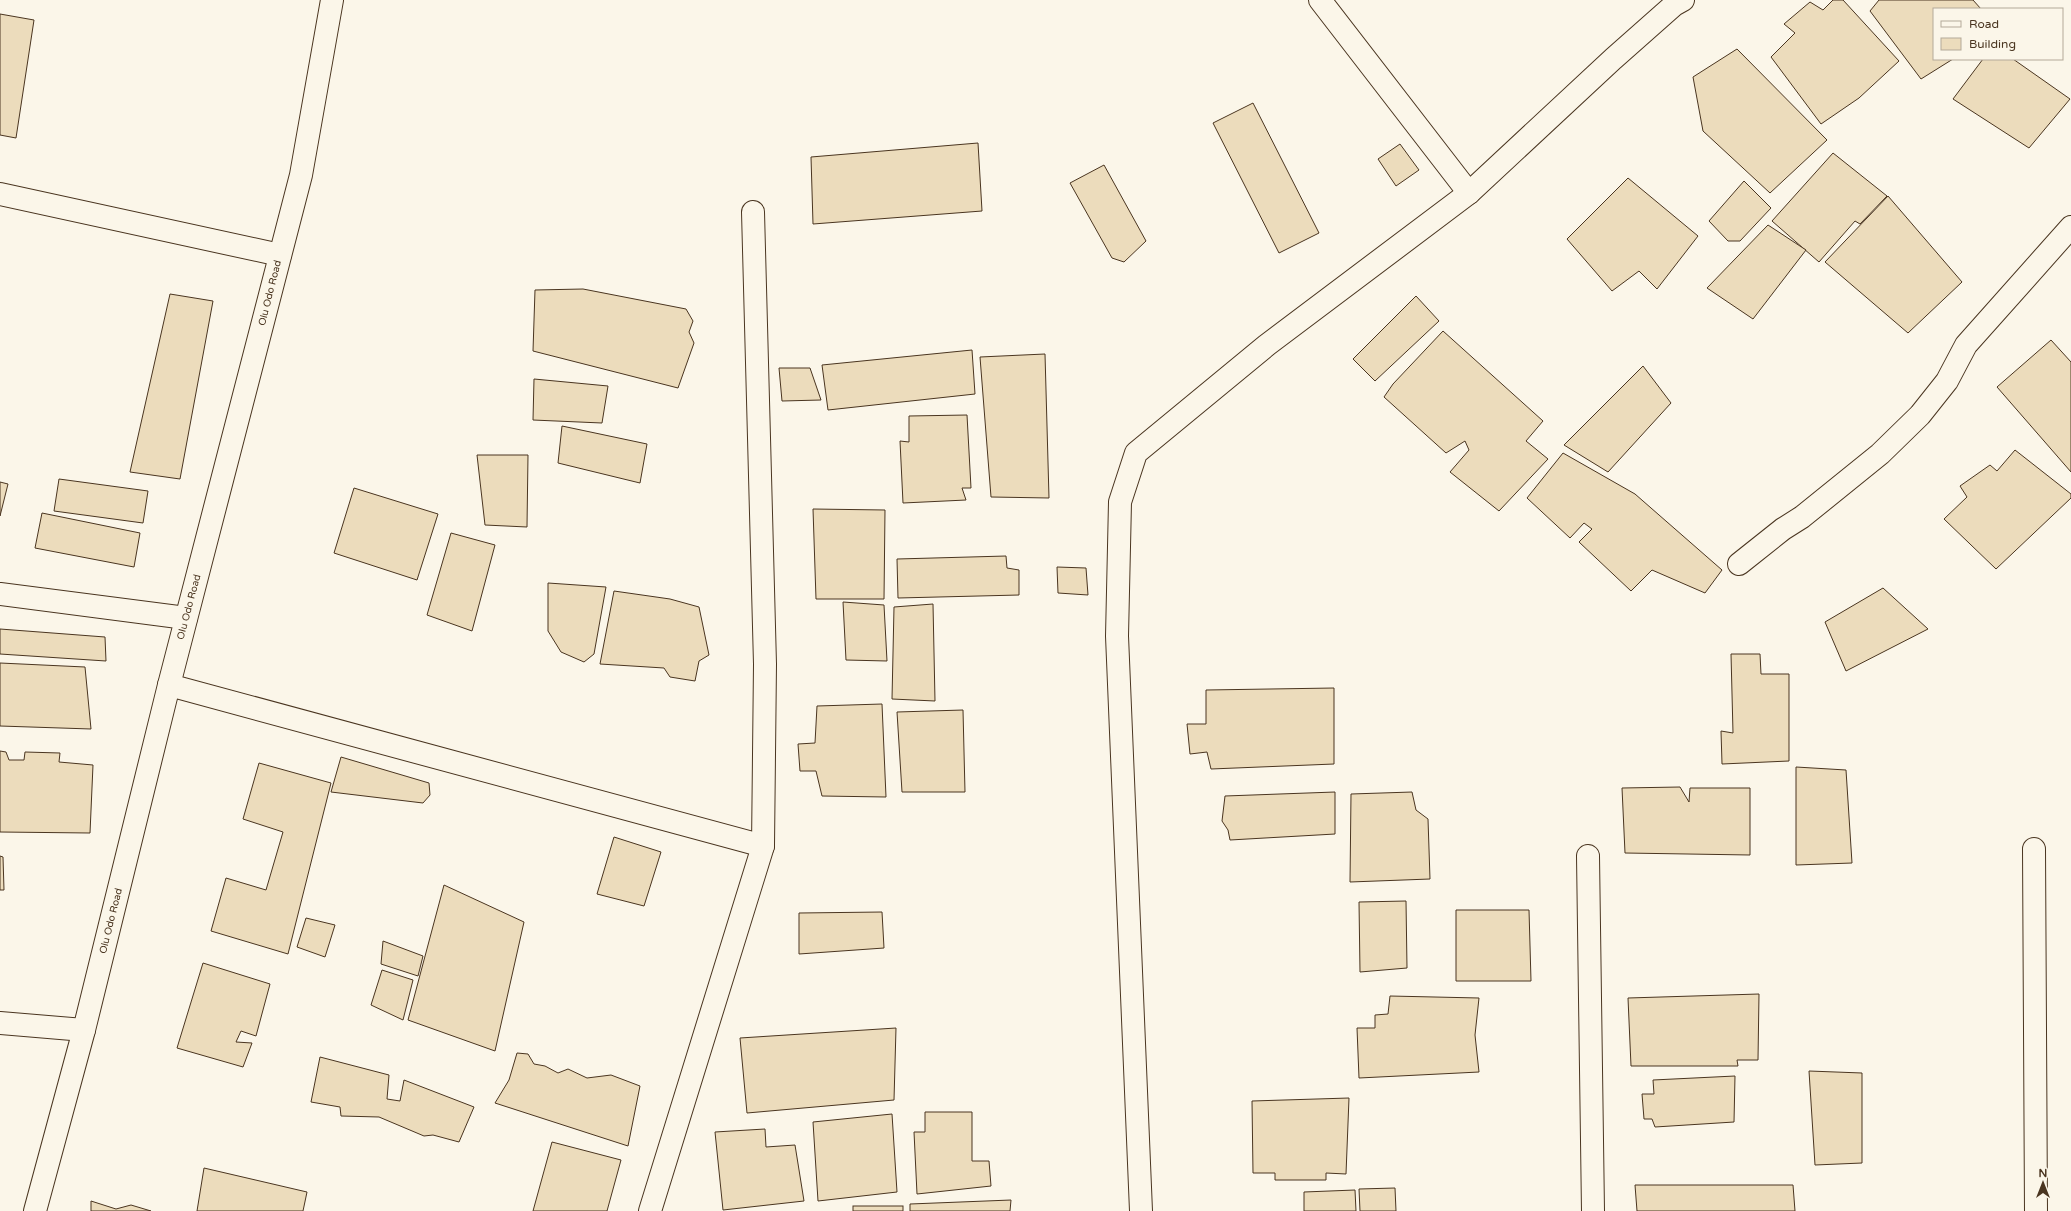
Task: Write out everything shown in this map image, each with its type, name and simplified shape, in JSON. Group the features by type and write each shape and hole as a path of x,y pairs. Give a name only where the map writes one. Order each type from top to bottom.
{"street":[{"name":"Olu Odo Road","path":"35,1211 84,1030 186,618 301,176 332,0"},
{"path":"1320,0 1469,193"},
{"path":"1141,1211 1117,636 1120,502 1136,453 1267,345 1469,193 1612,59 1674,5 1683,0"},
{"path":"0,194 280,255"},
{"path":"650,1211 763,846 765,664 753,212"},
{"path":"1739,564 1846,482 1880,454 1915,420 1947,381 1966,345 2071,227"},
{"path":"0,594 186,618"},
{"path":"169,685 763,846"},
{"path":"2034,849 2036,1211"},
{"path":"1588,856 1593,1211"},
{"path":"0,1023 84,1030"}],"building":[{"path":"1833,0 1843,0 1899,61 1859,98 1821,124 1771,57 1795,33 1784,24 1810,2 1823,10"},
{"path":"1879,0 1973,0 1980,8 1933,8 1933,60 1951,60 1921,79 1870,11"},
{"path":"0,14 34,20 16,138 0,135"},
{"path":"1737,49 1827,140 1770,193 1703,131 1693,77"},
{"path":"1982,60 2014,60 2070,99 2029,148 1953,99"},
{"path":"1253,103 1319,233 1279,253 1213,123"},
{"path":"978,143 982,211 813,224 811,157"},
{"path":"1400,144 1419,170 1396,186 1378,159"},
{"path":"1833,153 1887,196 1860,224 1855,221 1819,262 1772,221"},
{"path":"1104,165 1146,241 1124,262 1112,258 1070,183"},
{"path":"1628,178 1698,236 1657,289 1639,271 1612,291 1567,239"},
{"path":"1744,181 1771,208 1740,241 1728,241 1709,221"},
{"path":"1888,196 1962,282 1908,333 1825,262"},
{"path":"1768,225 1806,250 1753,319 1707,288"},
{"path":"583,289 686,309 693,321 689,332 694,343 678,388 533,351 535,290"},
{"path":"170,294 213,301 180,479 130,472"},
{"path":"1416,296 1439,321 1375,381 1353,359"},
{"path":"1443,331 1543,421 1526,441 1548,459 1499,511 1450,472 1469,450 1465,441 1446,453 1384,397 1393,384"},
{"path":"2051,340 2071,362 2071,472 1997,387"},
{"path":"972,350 975,394 828,410 822,365"},
{"path":"1045,354 1049,498 991,497 980,357"},
{"path":"1643,366 1671,403 1608,472 1564,445"},
{"path":"779,368 810,368 821,400 782,401"},
{"path":"534,379 608,386 602,423 533,420"},
{"path":"967,415 971,488 962,488 966,500 903,503 900,441 909,442 909,416"},
{"path":"562,426 647,444 640,483 558,463"},
{"path":"2015,450 2071,494 2071,498 1996,569 1944,519 1967,497 1960,486 1990,465 1997,471"},
{"path":"1563,453 1635,494 1722,570 1705,593 1652,570 1631,591 1579,542 1592,529 1584,523 1570,538 1527,498"},
{"path":"477,455 528,455 527,527 485,525"},
{"path":"59,479 148,491 143,523 54,511"},
{"path":"0,482 8,484 0,516"},
{"path":"354,488 438,514 417,580 334,553"},
{"path":"813,509 885,510 884,599 816,599"},
{"path":"42,513 140,533 134,567 35,548"},
{"path":"451,533 495,545 472,631 427,615"},
{"path":"1006,556 1007,568 1019,570 1019,595 898,598 897,559"},
{"path":"1057,567 1086,568 1088,595 1058,593"},
{"path":"548,583 606,587 594,654 584,662 561,652 548,631"},
{"path":"1883,588 1928,629 1846,671 1825,622"},
{"path":"614,591 670,599 699,607 709,655 699,661 695,681 670,677 664,668 600,664"},
{"path":"843,602 884,605 887,661 846,660"},
{"path":"933,604 935,701 892,699 894,607"},
{"path":"0,629 105,637 106,661 0,654"},
{"path":"1731,654 1760,654 1761,674 1789,674 1789,761 1722,764 1721,731 1733,733"},
{"path":"0,663 85,667 91,729 0,726"},
{"path":"1334,688 1334,764 1211,769 1207,752 1190,754 1187,724 1206,724 1206,690"},
{"path":"882,704 886,797 822,796 816,771 800,771 798,744 815,743 817,706"},
{"path":"963,710 965,792 902,792 897,712"},
{"path":"0,751 6,752 9,760 24,760 25,752 60,753 59,762 93,765 90,833 0,832"},
{"path":"341,757 429,783 430,795 423,803 331,792"},
{"path":"259,763 331,783 288,954 211,931 226,878 266,890 283,832 243,819"},
{"path":"1796,767 1846,770 1852,863 1796,865"},
{"path":"1680,787 1689,802 1690,788 1750,788 1750,855 1625,853 1622,788"},
{"path":"1335,792 1335,834 1230,840 1228,830 1222,821 1225,796"},
{"path":"1412,792 1416,810 1428,819 1430,879 1350,882 1351,794"},
{"path":"614,837 661,852 644,906 597,894"},
{"path":"0,856 3,857 4,890 0,890"},
{"path":"444,885 524,922 495,1051 408,1020"},
{"path":"1406,901 1407,968 1360,972 1359,902"},
{"path":"1456,910 1529,910 1531,981 1456,981"},
{"path":"882,912 884,948 799,954 799,913"},
{"path":"306,918 335,925 325,957 297,947"},
{"path":"383,941 423,956 418,976 381,964"},
{"path":"203,963 270,984 256,1036 241,1031 236,1042 252,1043 243,1067 177,1048"},
{"path":"382,970 413,980 403,1020 371,1005"},
{"path":"1759,994 1758,1060 1737,1060 1738,1066 1631,1066 1628,998"},
{"path":"1390,996 1479,998 1475,1035 1479,1072 1359,1078 1357,1028 1375,1028 1375,1015 1388,1014"},
{"path":"896,1028 894,1100 747,1113 740,1038"},
{"path":"517,1053 528,1054 534,1064 545,1066 558,1073 568,1069 587,1078 611,1075 640,1086 628,1146 495,1103 509,1080"},
{"path":"320,1057 389,1075 387,1099 400,1101 404,1080 474,1107 459,1142 433,1135 424,1136 379,1117 341,1116 340,1107 311,1102"},
{"path":"1809,1071 1862,1073 1862,1163 1815,1165"},
{"path":"1735,1076 1734,1122 1655,1127 1652,1119 1644,1119 1642,1094 1654,1094 1653,1080"},
{"path":"1349,1098 1346,1174 1326,1173 1326,1180 1275,1180 1275,1173 1253,1173 1252,1101"},
{"path":"925,1112 972,1112 972,1161 989,1161 991,1186 917,1194 914,1132 925,1132"},
{"path":"892,1114 897,1192 818,1201 813,1122"},
{"path":"765,1129 766,1147 795,1145 804,1201 723,1210 715,1132"},
{"path":"552,1142 621,1160 607,1211 533,1211"},
{"path":"204,1168 307,1192 303,1211 197,1211"},
{"path":"1635,1185 1793,1185 1795,1211 1637,1211"},
{"path":"1395,1188 1396,1211 1360,1211 1359,1189"},
{"path":"1355,1190 1356,1211 1304,1211 1304,1192"},
{"path":"1011,1200 1010,1211 910,1211 910,1204"},
{"path":"91,1201 116,1209 131,1205 151,1211 91,1211"},
{"path":"853,1206 903,1206 903,1211 853,1211"}]}
